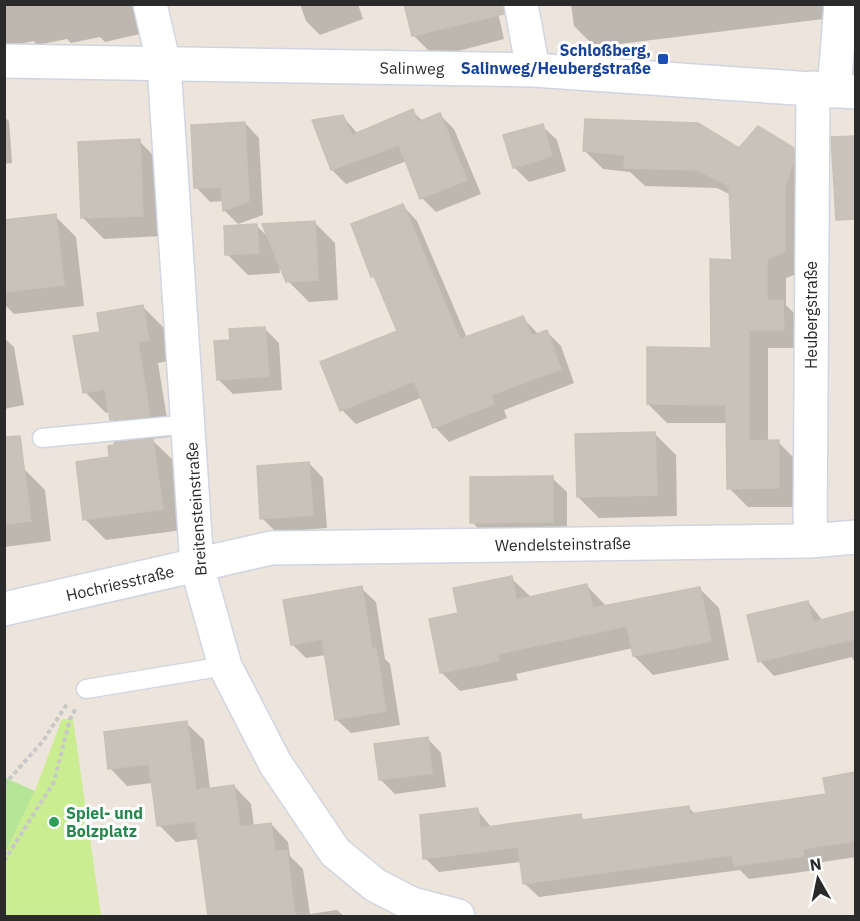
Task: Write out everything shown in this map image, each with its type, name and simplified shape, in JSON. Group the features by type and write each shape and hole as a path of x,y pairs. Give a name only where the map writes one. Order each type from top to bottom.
{"street":[{"name":"Breitensteinstraße","path":"150,4 164,65 190,424 197,566 225,666 274,763 335,852 375,885 413,910 458,916"},
{"path":"521,4 533,70"},
{"name":"Heubergstraße","path":"810,541 834,90 841,4"},
{"name":"Salinweg","path":"4,61 533,70 834,90"},
{"name":"Wendelsteinstraße","path":"271,548 810,541 855,537"},
{"name":"Hochriesstraße","path":"4,609 271,548"}],"lane":[{"path":"42,438 190,424"},
{"path":"86,688 225,666"}],"path":[{"path":"4,785 44,741 63,708 86,688"},
{"path":"4,861 54,782 70,719 86,688"}],"green space":[{"name":"Spiel- und Bolzplatz","path":"62,719 73,719 101,916 5,916 5,853 35,791"},
{"path":"5,778 35,791 5,853"}],"building":[{"path":"404,4 503,4 504,14 412,36"},
{"path":"413,109 418,122 440,113 467,180 420,199 399,145 331,170 312,120 343,115 352,135"},
{"path":"585,119 698,123 739,148 758,126 794,148 794,160 785,186 785,252 767,259 767,300 783,301 784,330 749,330 749,441 779,440 779,488 727,489 726,405 647,404 647,347 711,348 710,259 732,260 729,186 697,170 624,168 625,155 583,151"},
{"path":"245,122 249,201 223,211 221,187 194,188 191,125"},
{"path":"543,124 552,156 513,168 503,135"},
{"path":"855,136 855,219 836,220 831,137"},
{"path":"140,139 143,216 81,218 78,142"},
{"path":"403,204 460,339 523,316 532,336 547,330 561,369 491,395 494,404 433,428 414,381 340,411 320,362 397,331 374,276 371,277 351,224"},
{"path":"56,214 64,285 4,292 4,220"},
{"path":"315,221 318,280 286,282 262,224"},
{"path":"257,224 259,253 225,255 224,226"},
{"path":"143,305 149,340 138,342 150,416 110,420 105,389 83,393 73,336 100,332 97,313"},
{"path":"265,327 269,376 217,380 214,341 230,340 229,329"},
{"path":"655,432 657,495 577,497 575,434"},
{"path":"20,436 31,521 4,524 4,437"},
{"path":"153,439 163,509 83,520 76,462 109,457 108,446 115,445 114,442"},
{"path":"309,462 313,515 260,519 257,466"},
{"path":"553,476 553,522 470,523 470,477"},
{"path":"512,576 516,600 587,584 593,608 700,587 711,641 633,656 627,626 498,654 499,661 440,673 429,619 458,613 453,588"},
{"path":"362,586 372,649 376,648 386,711 335,720 322,639 291,645 283,600"},
{"path":"808,601 813,622 855,611 855,639 758,662 747,615"},
{"path":"187,721 196,790 234,785 240,827 271,823 275,852 287,850 295,916 208,916 195,821 157,826 149,764 108,769 104,732"},
{"path":"428,737 432,773 379,780 374,744"},
{"path":"855,772 855,841 803,849 804,856 734,866 732,855 523,884 518,847 423,859 420,815 478,808 480,828 581,814 582,820 689,806 690,814 826,794 823,778"}],"place":[{"name":"Schloßberg, Salinweg/Heubergstraße","path":"663,59"},
{"name":"Spiel- und Bolzplatz","path":"54,822"}]}
